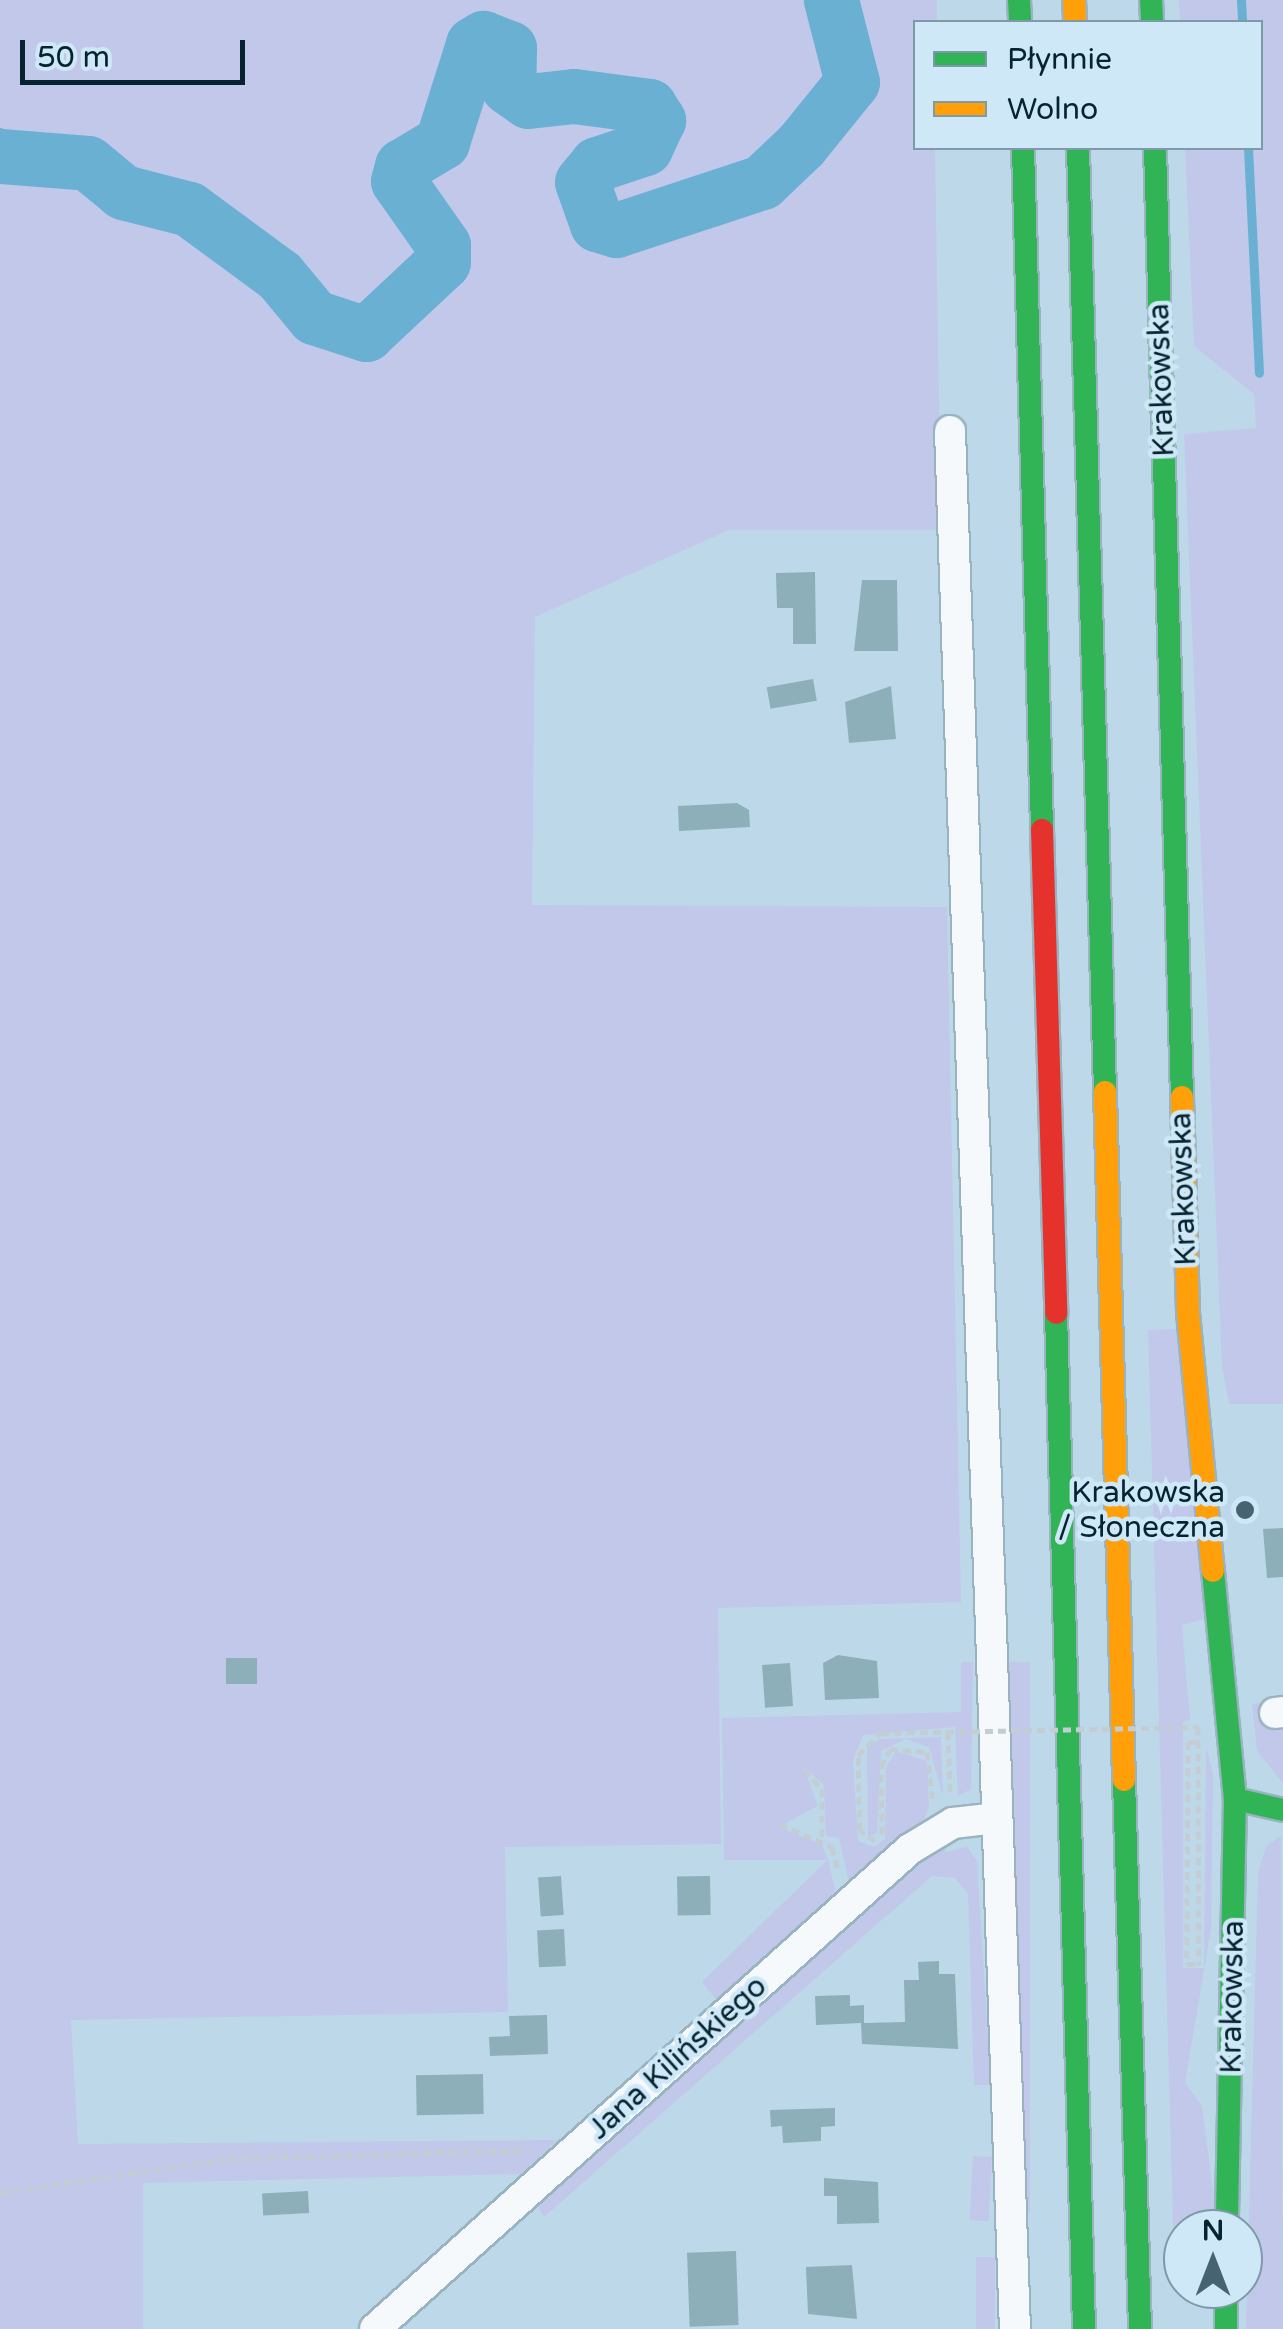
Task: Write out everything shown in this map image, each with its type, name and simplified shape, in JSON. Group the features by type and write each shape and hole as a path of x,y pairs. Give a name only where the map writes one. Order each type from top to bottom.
{"main road":[{"path":"1024,150 1084,2329"},
{"path":"1078,150 1140,2329"},
{"name":"Krakowska","path":"1156,150 1188,1313 1236,1799 1227,2209"},
{"path":"1236,1799 1283,1810"}],"street":[{"path":"950,431 1015,2329"},
{"path":"940,1827 996,1818"},
{"name":"Jana Kilińskiego","path":"375,2329 940,1827"}],"path":[{"path":"940,1827 931,1759 913,1745 886,1752 882,1834 865,1840 862,1744 881,1733 1198,1727 1199,1965 1187,1964 1190,1795"},
{"path":"948,1732 950,1796"},
{"path":"780,1824 822,1840 822,1789 804,1770"},
{"path":"0,2193 228,2159 577,2149"}],"shaded area":[{"path":"0,0 937,0 937,20 913,20 913,150 935,150 941,530 729,530 535,617 532,905 947,907 961,1602 718,1608 721,1844 505,1847 508,2012 71,2020 78,2144 557,2140 523,2174 143,2183 143,2329 0,2329"},
{"path":"1179,0 1283,0 1283,1404 1229,1404 1222,1366 1184,434 1256,428 1254,394 1194,346 1185,150 1263,150 1263,20 1180,20"},
{"path":"1177,1329 1205,1619 1182,1625 1190,1720 1183,1721 1183,1968 1204,1968 1206,1746 1213,1775 1211,1929 1185,2083 1202,2106 1215,2209 1173,2209 1148,1330"},
{"path":"961,1662 973,1662 971,1789 958,1796 955,1727 863,1735 853,1760 858,1841 874,1847 885,1839 886,1767 896,1751 927,1761 929,1806 923,1823 850,1886 839,1838 826,1836 824,1785 803,1766 818,1806 779,1827 822,1845 828,1859 837,1898 720,2004 702,1982 827,1860 724,1860 722,1718 961,1712"},
{"path":"999,1662 1030,1662 1030,2213 999,2213"},
{"path":"1272,1702 1283,1727 1283,1783 1257,1751 1252,1704"},
{"path":"941,1737 943,1796 929,1747 906,1739 881,1751 877,1833 868,1836 867,1745 881,1739"},
{"path":"1281,1836 1283,2329 1246,2329 1247,2309 1263,2309 1263,2209 1249,2209 1258,1873 1266,1846"},
{"path":"942,1844 946,1852 967,1847 977,1861 991,2085 974,2085 968,1894 955,1878 932,1876 544,2217 536,2204"},
{"path":"973,2156 992,2157 989,2221 970,2220"},
{"path":"976,2257 995,2257 995,2329 976,2329"}],"building":[{"path":"815,572 816,644 793,644 793,608 777,608 776,573"},
{"path":"862,580 897,580 898,651 854,651"},
{"path":"813,679 817,701 771,709 767,687"},
{"path":"891,686 896,739 849,743 845,702"},
{"path":"737,803 749,810 750,827 679,831 678,806"},
{"path":"1283,1528 1283,1577 1267,1578 1263,1529"},
{"path":"838,1655 877,1661 879,1698 825,1700 823,1663"},
{"path":"226,1658 257,1658 257,1684 226,1684"},
{"path":"790,1663 793,1706 765,1708 762,1665"},
{"path":"561,1876 564,1915 541,1917 538,1878"},
{"path":"710,1876 711,1915 678,1916 677,1877"},
{"path":"564,1929 566,1966 539,1967 537,1930"},
{"path":"939,1961 939,1974 955,1974 958,2049 862,2044 861,2023 816,2025 815,1996 850,1995 850,2006 864,2005 864,2023 905,2022 904,1980 919,1980 918,1962"},
{"path":"547,2015 548,2054 490,2056 489,2037 510,2036 509,2016"},
{"path":"483,2074 484,2114 417,2115 416,2075"},
{"path":"835,2108 835,2126 821,2127 821,2141 783,2143 782,2126 771,2127 770,2110"},
{"path":"824,2178 878,2182 879,2223 837,2224 837,2196 824,2196"},
{"path":"308,2191 309,2213 263,2215 262,2193"},
{"path":"736,2251 739,2325 690,2327 687,2253"},
{"path":"852,2265 857,2319 808,2314 806,2267"}],"waterway":[{"path":"0,156 88,163 123,192 189,209 279,275 314,317 366,334 443,262 443,245 398,181 402,166 442,142 473,44 483,38 509,48 508,87 528,101 574,96 649,106 658,120 645,148 597,164 582,182 597,224 616,230 762,182 801,145 852,82 831,0"},
{"path":"1241,0 1242,20"},
{"path":"0,132 8,155"},
{"path":"1248,150 1259,373"}],"traffic: fast":[{"path":"1019,0 1020,20"},
{"path":"1151,0 1152,20"},
{"path":"1023,150 1042,830"},
{"path":"1078,150 1105,1092"},
{"path":"1155,150 1182,1097"},
{"path":"1056,1313 1084,2329"},
{"path":"1213,1571 1235,1799 1227,2209"},
{"path":"1124,1780 1140,2329"},
{"path":"1235,1799 1283,1810"},
{"path":"1226,2309 1226,2329"}],"traffic: slow":[{"path":"1074,0 1075,20"},
{"path":"1105,1092 1124,1780"},
{"path":"1182,1097 1188,1313 1213,1571"}],"traffic: jam":[{"path":"1042,830 1056,1313"}],"place":[{"name":"Krakowska / Słoneczna","path":"1245,1510"}]}
